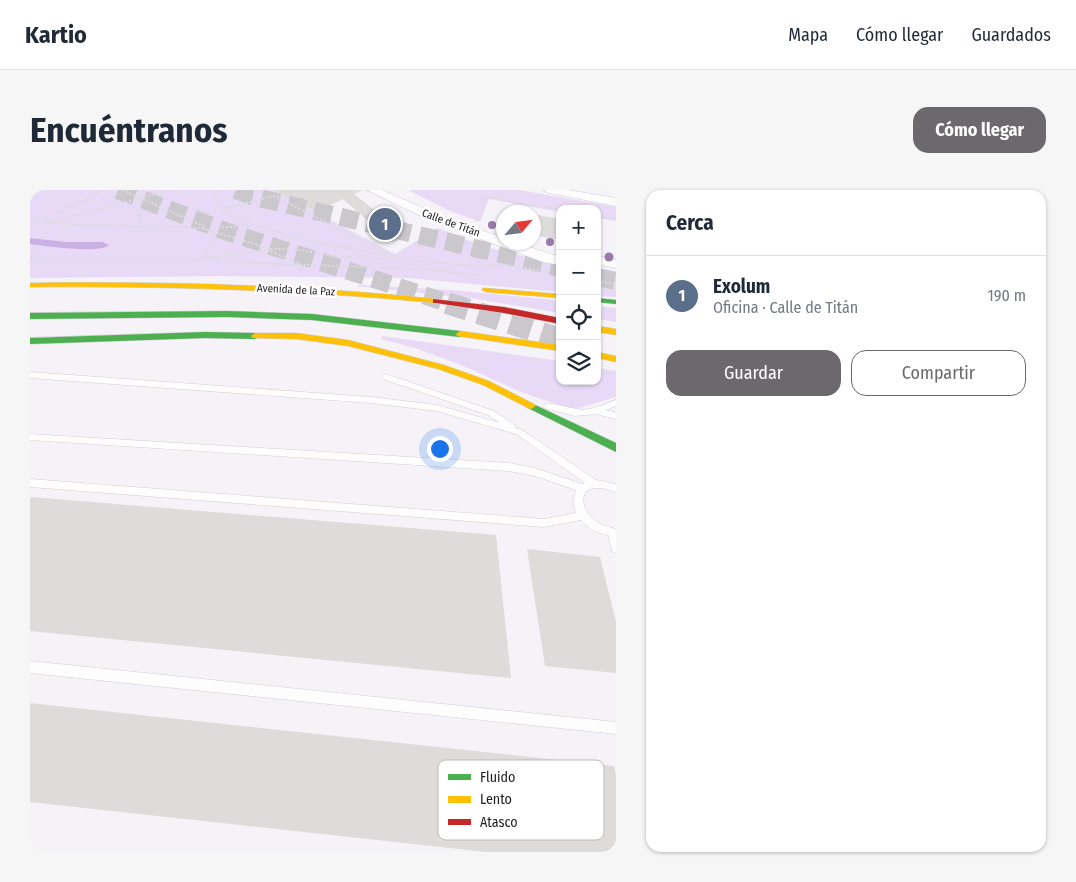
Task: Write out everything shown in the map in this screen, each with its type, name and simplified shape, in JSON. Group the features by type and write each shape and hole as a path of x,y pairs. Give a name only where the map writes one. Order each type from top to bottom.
{"highway":[{"path":"126,284 136,280 339,280"},
{"name":"Avenida de la Paz","path":"30,285 126,284 294,289 484,306 535,314 556,321"},
{"path":"470,288 556,296"},
{"path":"30,297 274,296 438,308 524,321 556,322"},
{"path":"601,300 616,302"},
{"name":"Avenida de la Paz","path":"30,316 227,314 312,317 556,347"},
{"path":"601,330 616,332"},
{"path":"30,341 204,335 305,337 348,343 441,367 486,383 616,448"},
{"path":"601,356 616,359"}],"street":[{"name":"Calle de Titán","path":"373,190 389,199 433,217 556,260"},
{"name":"Calle de Titán","path":"389,190 440,213 496,233"},
{"path":"549,190 616,202"},
{"path":"541,246 556,250"},
{"path":"601,261 616,264"},
{"path":"601,269 616,272"}],"lane":[{"path":"30,376 371,400 437,408 519,432"},
{"path":"386,377 491,412 594,484"},
{"path":"520,399 581,415 598,411 616,403"},
{"path":"598,411 616,416"},
{"path":"30,437 509,467 535,472 583,488"},
{"path":"30,482 544,522 582,516"},
{"path":"616,488 608,485 594,484 583,488 578,494 577,502 582,516 590,524 614,533 616,548"},
{"path":"30,667 616,728"}],"path":[{"path":"42,220 104,190"},
{"path":"122,190 211,230 215,235 204,257"},
{"path":"48,223 170,190"},
{"path":"219,190 215,195 232,217 306,240 393,256 408,261"},
{"path":"224,209 274,196 393,256"},
{"path":"476,222 486,197 556,209"},
{"path":"137,198 140,203 138,226"},
{"path":"601,217 616,219"},
{"path":"30,219 42,220 48,223 211,230 271,249"},
{"path":"43,237 49,228 48,223"},
{"path":"208,228 257,226"},
{"path":"37,247 30,259 196,261 208,256 271,249 294,249 334,256 482,266 496,264 541,272"},
{"path":"266,250 304,265"},
{"path":"208,256 266,265 437,269 492,276"},
{"path":"601,282 616,284"}],"shaded area":[{"path":"30,190 274,190 395,254 438,228 482,246 556,264 556,292 408,278 219,276 30,278"},
{"path":"408,190 519,190 616,207 616,221 601,219 601,205 556,205 556,211 541,209 541,205 522,205 489,199 480,222 448,210"},
{"path":"601,273 616,275 616,297 601,296"},
{"path":"357,286 452,290 555,300 556,312 476,299"},
{"path":"601,306 616,308 616,322 601,320"},
{"path":"382,336 556,360 556,385 601,385 601,369 616,371 616,397 576,409 521,392 459,364 415,348 381,339"}],"building":[{"path":"274,190 362,190 354,194 408,237 392,242 343,199 316,212"},
{"path":"541,216 556,218 556,239 541,236"},
{"path":"30,497 496,535 511,678 30,631"},
{"path":"527,549 600,557 616,622 616,673 545,666"},
{"path":"30,703 558,760 438,760 438,840 604,840 604,765 614,766 616,775 616,852 486,852 30,802"}],"waterway":[{"path":"30,241 66,245 103,245"}],"tunnel":[{"path":"118,190 225,231 451,304"},
{"path":"236,190 251,196 556,267"},
{"path":"601,278 616,281"},
{"path":"447,303 556,338"}],"traffic: fast":[{"path":"601,300 616,302"},
{"path":"30,316 227,314 312,317 460,334"},
{"path":"30,341 205,335 255,336"},
{"path":"531,406 616,448"}],"traffic: slow":[{"path":"30,285 132,285 284,289 436,301"},
{"path":"486,290 556,296"},
{"path":"601,330 616,332"},
{"path":"460,334 556,347"},
{"path":"255,336 296,336 348,343 441,367 486,383 531,406"},
{"path":"601,356 616,359"}],"traffic: jam":[{"path":"436,301 504,310 556,320"}],"place":[{"name":"Exolum","path":"385,224"}]}
